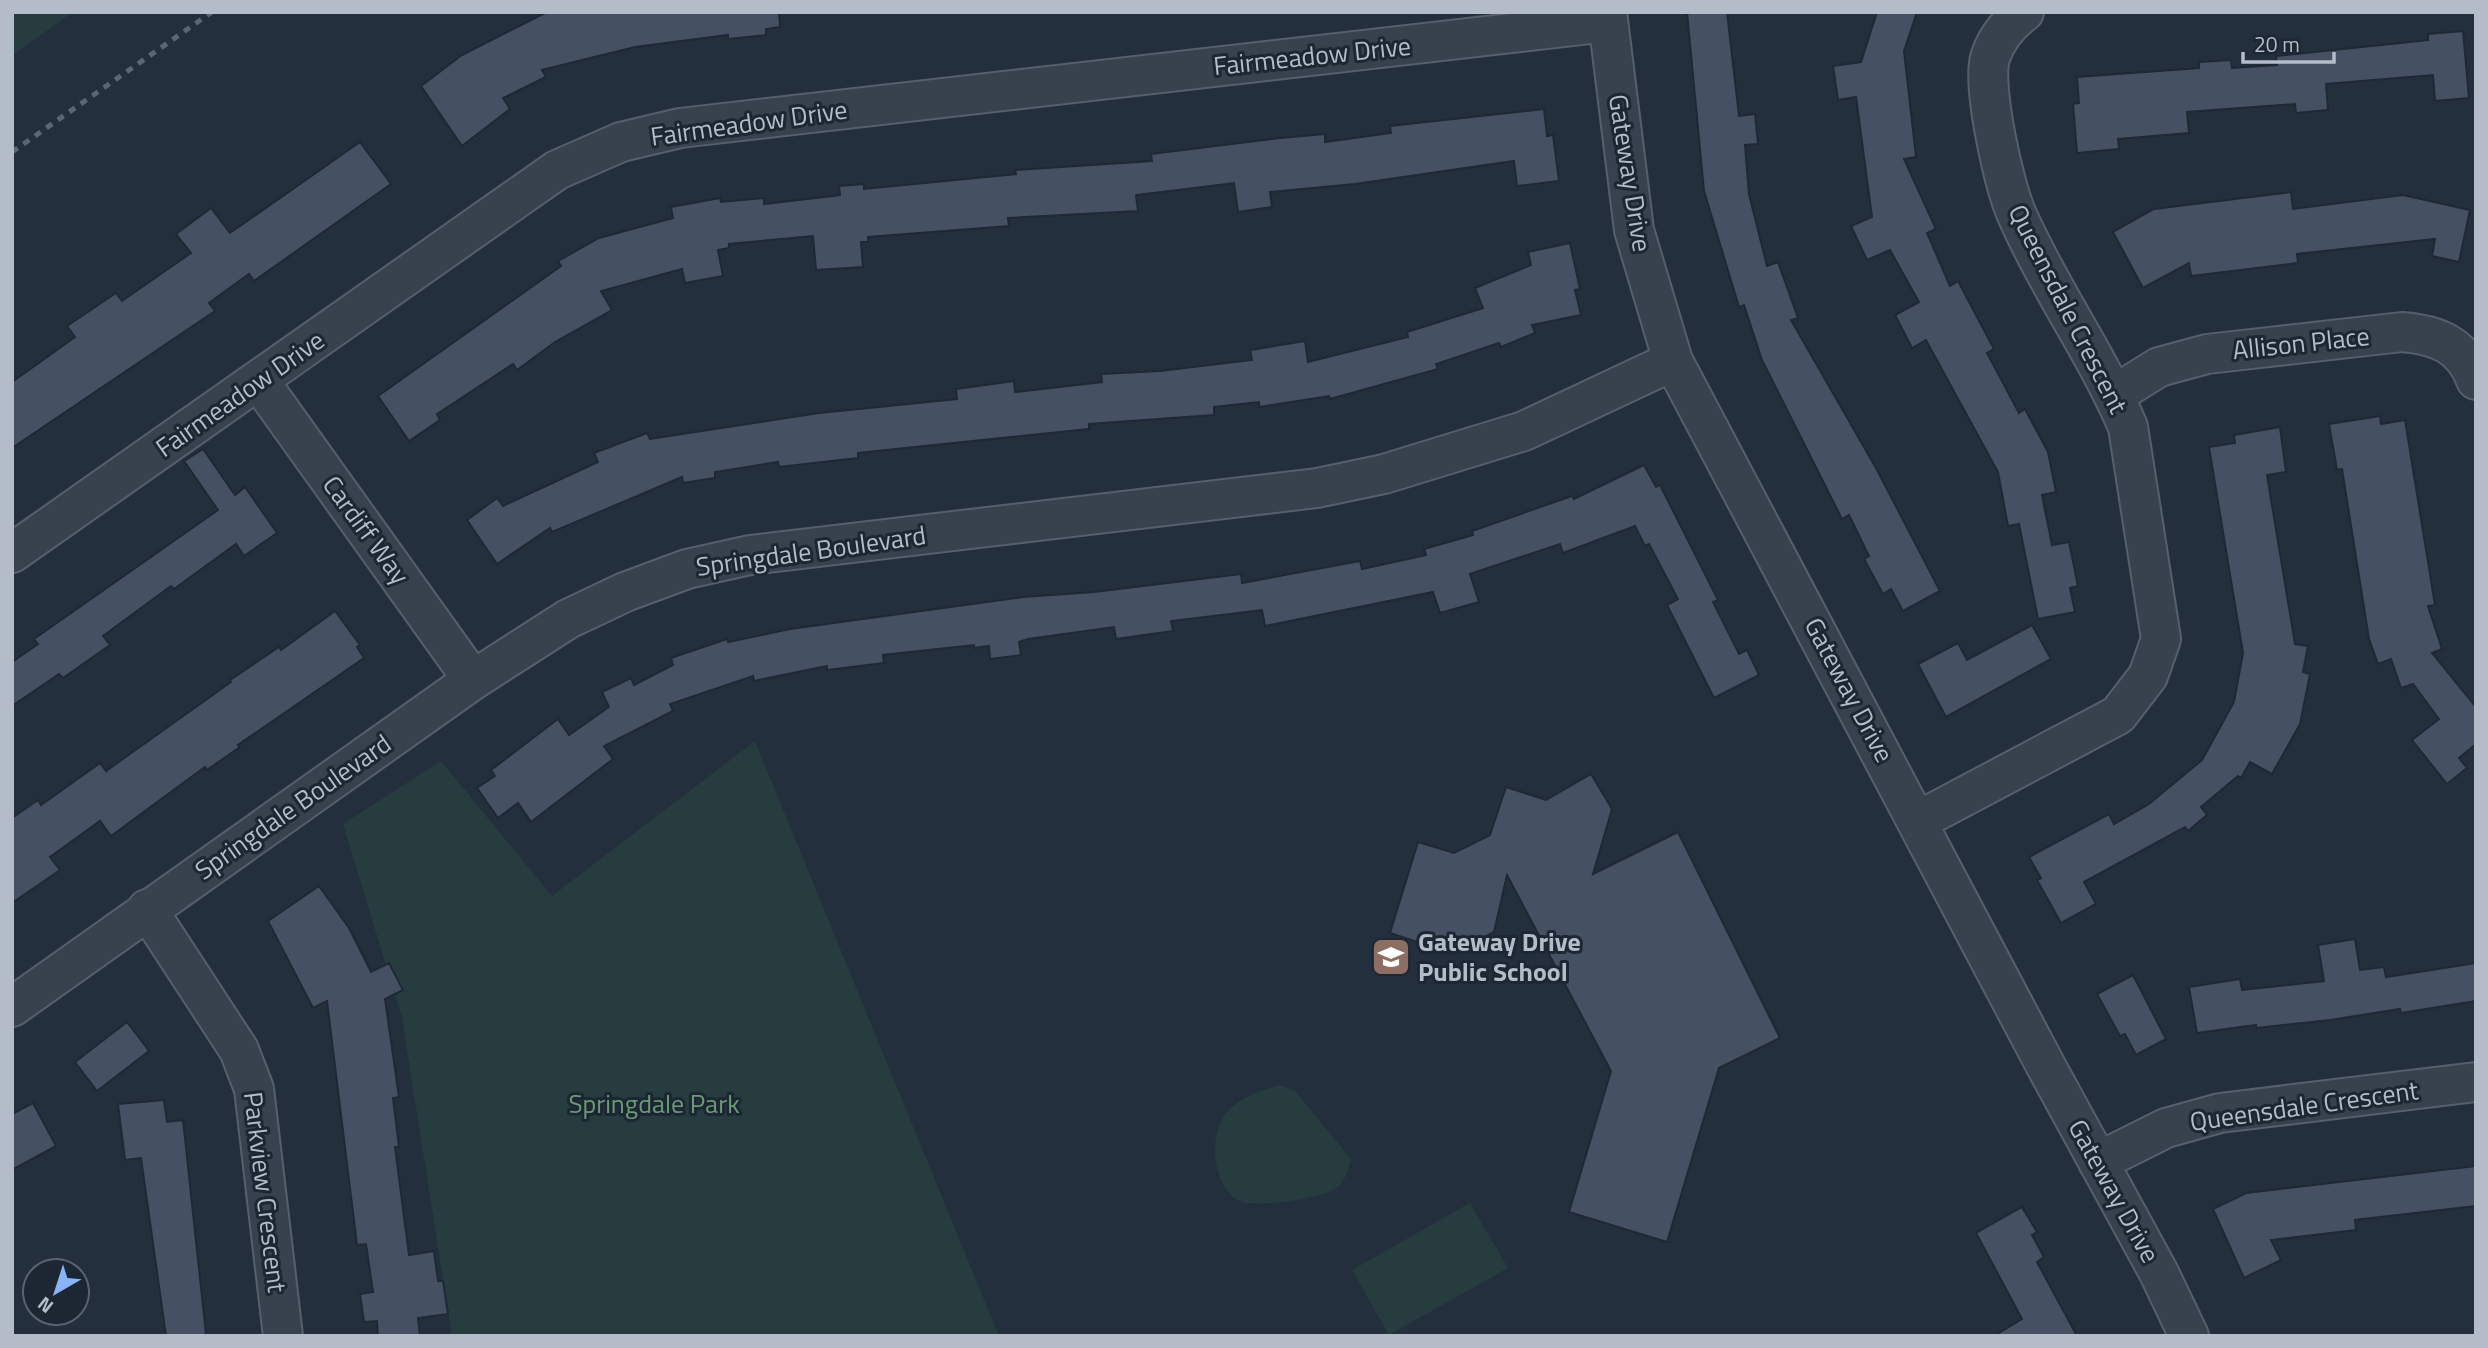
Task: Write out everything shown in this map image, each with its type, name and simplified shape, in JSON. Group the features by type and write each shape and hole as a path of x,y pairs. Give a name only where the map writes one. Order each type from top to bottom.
{"street":[{"name":"Queensdale Crescent","path":"1918,821 2118,715 2148,676 2161,639 2128,427 2114,395 2016,214 2002,170 1992,115 1989,60 2008,24 2024,12"},
{"name":"Gateway Drive","path":"1608,17 1634,230 1673,361 2098,1163 2159,1273 2189,1336"},
{"name":"Fairmeadow Drive","path":"12,553 557,170 621,142 680,128 1608,17"},
{"name":"Allison Place","path":"2114,395 2159,367 2207,354 2402,332 2432,334 2469,360 2476,380"},
{"name":"Springdale Boulevard","path":"12,1007 473,680 568,619 625,592 687,569 750,555 1317,488 1384,474 1524,431 1673,361"},
{"name":"Cardiff Way","path":"259,381 473,680"},
{"name":"Parkview Crescent","path":"148,909 239,1050 254,1089 284,1336"},
{"name":"Queensdale Crescent","path":"2098,1163 2166,1128 2220,1113 2476,1082"}],"green space":[{"path":"12,12 70,12 70,14 12,56"},
{"name":"Springdale Park","path":"755,741 999,1336 452,1336 402,1018 343,824 441,761 552,896"},
{"path":"1279,1085 1295,1091 1351,1159 1347,1173 1333,1190 1314,1197 1285,1202 1245,1203 1237,1200 1222,1182 1216,1158 1217,1132 1227,1112 1239,1102"},
{"path":"1470,1203 1508,1268 1389,1335 1352,1270"}],"building":[{"path":"547,12 779,12 780,27 766,29 766,35 728,39 728,35 635,47 542,70 546,77 503,98 510,109 462,146 421,86 462,55"},
{"path":"1687,12 1727,12 1739,116 1755,114 1758,144 1745,145 1749,194 1767,266 1778,262 1798,318 1791,320 1876,468 1940,591 1903,611 1891,589 1883,594 1864,559 1869,556 1849,515 1842,519 1762,360 1744,305 1739,307 1704,191"},
{"path":"1877,12 1917,12 1904,51 1916,157 1904,159 1936,229 1927,233 1950,286 1958,281 1994,349 1987,353 2019,413 2025,409 2048,452 2056,492 2042,495 2052,545 2069,542 2078,586 2070,588 2075,612 2038,619 2019,524 2008,526 1998,472 1926,340 1912,348 1895,315 1919,302 1890,250 1867,260 1851,226 1872,217 1856,97 1838,100 1833,66 1861,62"},
{"path":"2463,31 2469,98 2435,101 2433,75 2326,84 2328,110 2296,113 2295,104 2187,112 2189,133 2118,139 2119,149 2077,153 2073,104 2079,103 2077,77 2199,68 2199,62 2231,60 2232,68 2277,65 2276,56 2428,40 2428,34"},
{"path":"1544,109 1547,136 1553,135 1559,181 1517,186 1514,161 1355,184 1270,192 1272,207 1238,212 1234,183 1136,195 1138,211 1008,218 1009,226 868,237 868,242 861,242 863,267 816,270 813,236 729,244 729,248 718,250 723,276 685,283 682,269 601,291 612,310 555,342 517,370 513,364 437,414 440,420 409,441 378,396 561,266 558,261 599,238 673,218 671,207 720,198 721,202 764,198 764,204 840,195 839,186 864,184 864,189 1016,174 1015,170 1152,161 1151,154 1280,138 1325,134 1325,142 1391,133 1390,126"},
{"path":"360,142 391,184 254,281 249,274 209,303 215,311 12,448 12,382 75,337 67,326 116,293 122,301 191,253 176,234 211,208 230,233"},
{"path":"2291,192 2293,209 2403,195 2470,210 2459,262 2432,256 2435,239 2297,254 2298,263 2191,276 2189,263 2143,288 2113,232 2154,209"},
{"path":"1570,243 1580,289 1575,290 1581,315 1532,325 1535,333 1501,347 1499,343 1436,364 1438,369 1330,399 1329,396 1259,407 1259,402 1214,407 1214,415 1089,424 1089,429 858,453 858,458 779,467 778,462 715,472 715,478 683,483 682,477 552,532 550,528 497,564 467,520 497,498 503,506 598,462 594,453 647,433 650,439 819,413 957,399 956,389 1014,381 1015,392 1102,382 1101,374 1160,371 1252,360 1250,350 1305,341 1308,362 1408,337 1407,332 1483,308 1475,288 1531,265 1528,252"},
{"path":"2380,416 2381,424 2405,420 2435,605 2428,606 2442,649 2432,653 2476,707 2476,744 2459,758 2467,768 2447,784 2412,740 2439,719 2413,684 2401,688 2391,659 2378,664 2369,639 2342,469 2337,470 2329,424"},
{"path":"2280,427 2286,472 2267,475 2295,644 2308,646 2303,672 2310,674 2300,724 2272,774 2250,762 2241,778 2238,776 2201,807 2207,815 2188,831 2185,827 2084,882 2096,904 2061,923 2037,880 2041,878 2029,857 2109,814 2114,824 2149,804 2202,760 2234,702 2243,653 2209,447 2235,443 2234,435"},
{"path":"203,449 235,495 245,487 277,533 244,556 236,544 174,589 171,586 103,636 110,645 63,678 59,674 12,706 12,662 38,644 34,639 218,510 184,461"},
{"path":"1644,465 1656,487 1660,485 1718,600 1713,602 1739,654 1747,650 1759,675 1714,698 1667,605 1678,599 1649,544 1645,546 1635,526 1563,553 1560,544 1470,574 1479,602 1440,613 1433,592 1265,626 1262,610 1171,621 1173,631 1116,639 1114,627 1028,639 1019,642 1021,655 990,659 989,646 974,648 974,645 883,655 884,663 827,670 827,666 754,681 753,676 670,704 673,711 604,746 613,759 531,822 518,803 498,818 477,788 495,776 491,770 558,719 569,735 609,707 602,692 631,678 634,685 673,665 671,658 727,639 728,642 790,629 1023,597 1094,592 1241,574 1242,583 1360,561 1362,569 1426,555 1424,549 1473,535 1472,531 1572,496 1574,499"},
{"path":"335,611 360,645 357,647 364,658 238,745 240,747 207,770 205,767 111,836 100,821 50,857 60,870 12,903 12,818 38,800 41,805 100,763 106,771 231,682 230,680 279,647 281,650"},
{"path":"2032,625 2051,659 1946,717 1918,664 1958,643 1967,660"},
{"path":"1591,774 1612,809 1593,874 1678,832 1780,1038 1719,1068 1667,1242 1569,1212 1611,1071 1507,875 1494,932 1454,954 1390,933 1418,842 1454,853 1490,835 1506,787 1546,800"},
{"path":"319,886 349,928 371,972 389,963 403,990 385,999 399,1097 393,1098 399,1147 395,1147 409,1255 434,1251 438,1281 443,1281 448,1314 418,1318 420,1336 378,1336 377,1321 364,1322 360,1294 373,1292 366,1244 357,1245 327,1001 313,1008 268,921"},
{"path":"2355,939 2360,970 2384,967 2386,977 2476,963 2476,1001 2401,1013 2400,1009 2330,1020 2256,1028 2256,1025 2197,1033 2189,987 2240,979 2242,990 2324,981 2318,945"},
{"path":"2133,975 2166,1039 2136,1055 2125,1034 2120,1036 2097,994"},
{"path":"127,1022 149,1051 97,1091 75,1062"},
{"path":"164,1100 167,1122 183,1120 206,1334 201,1336 166,1336 141,1158 125,1160 118,1104"},
{"path":"33,1103 56,1146 12,1170 12,1114"},
{"path":"2476,1166 2476,1206 2355,1220 2356,1230 2271,1240 2281,1260 2244,1278 2213,1209 2246,1193"},
{"path":"2022,1207 2037,1232 2032,1235 2044,1257 2037,1262 2077,1336 1994,1336 2022,1319 1976,1233"}],"railway":[{"path":"12,152 212,12"}],"place":[{"name":"Gateway Drive Public School","path":"1391,957"}]}
